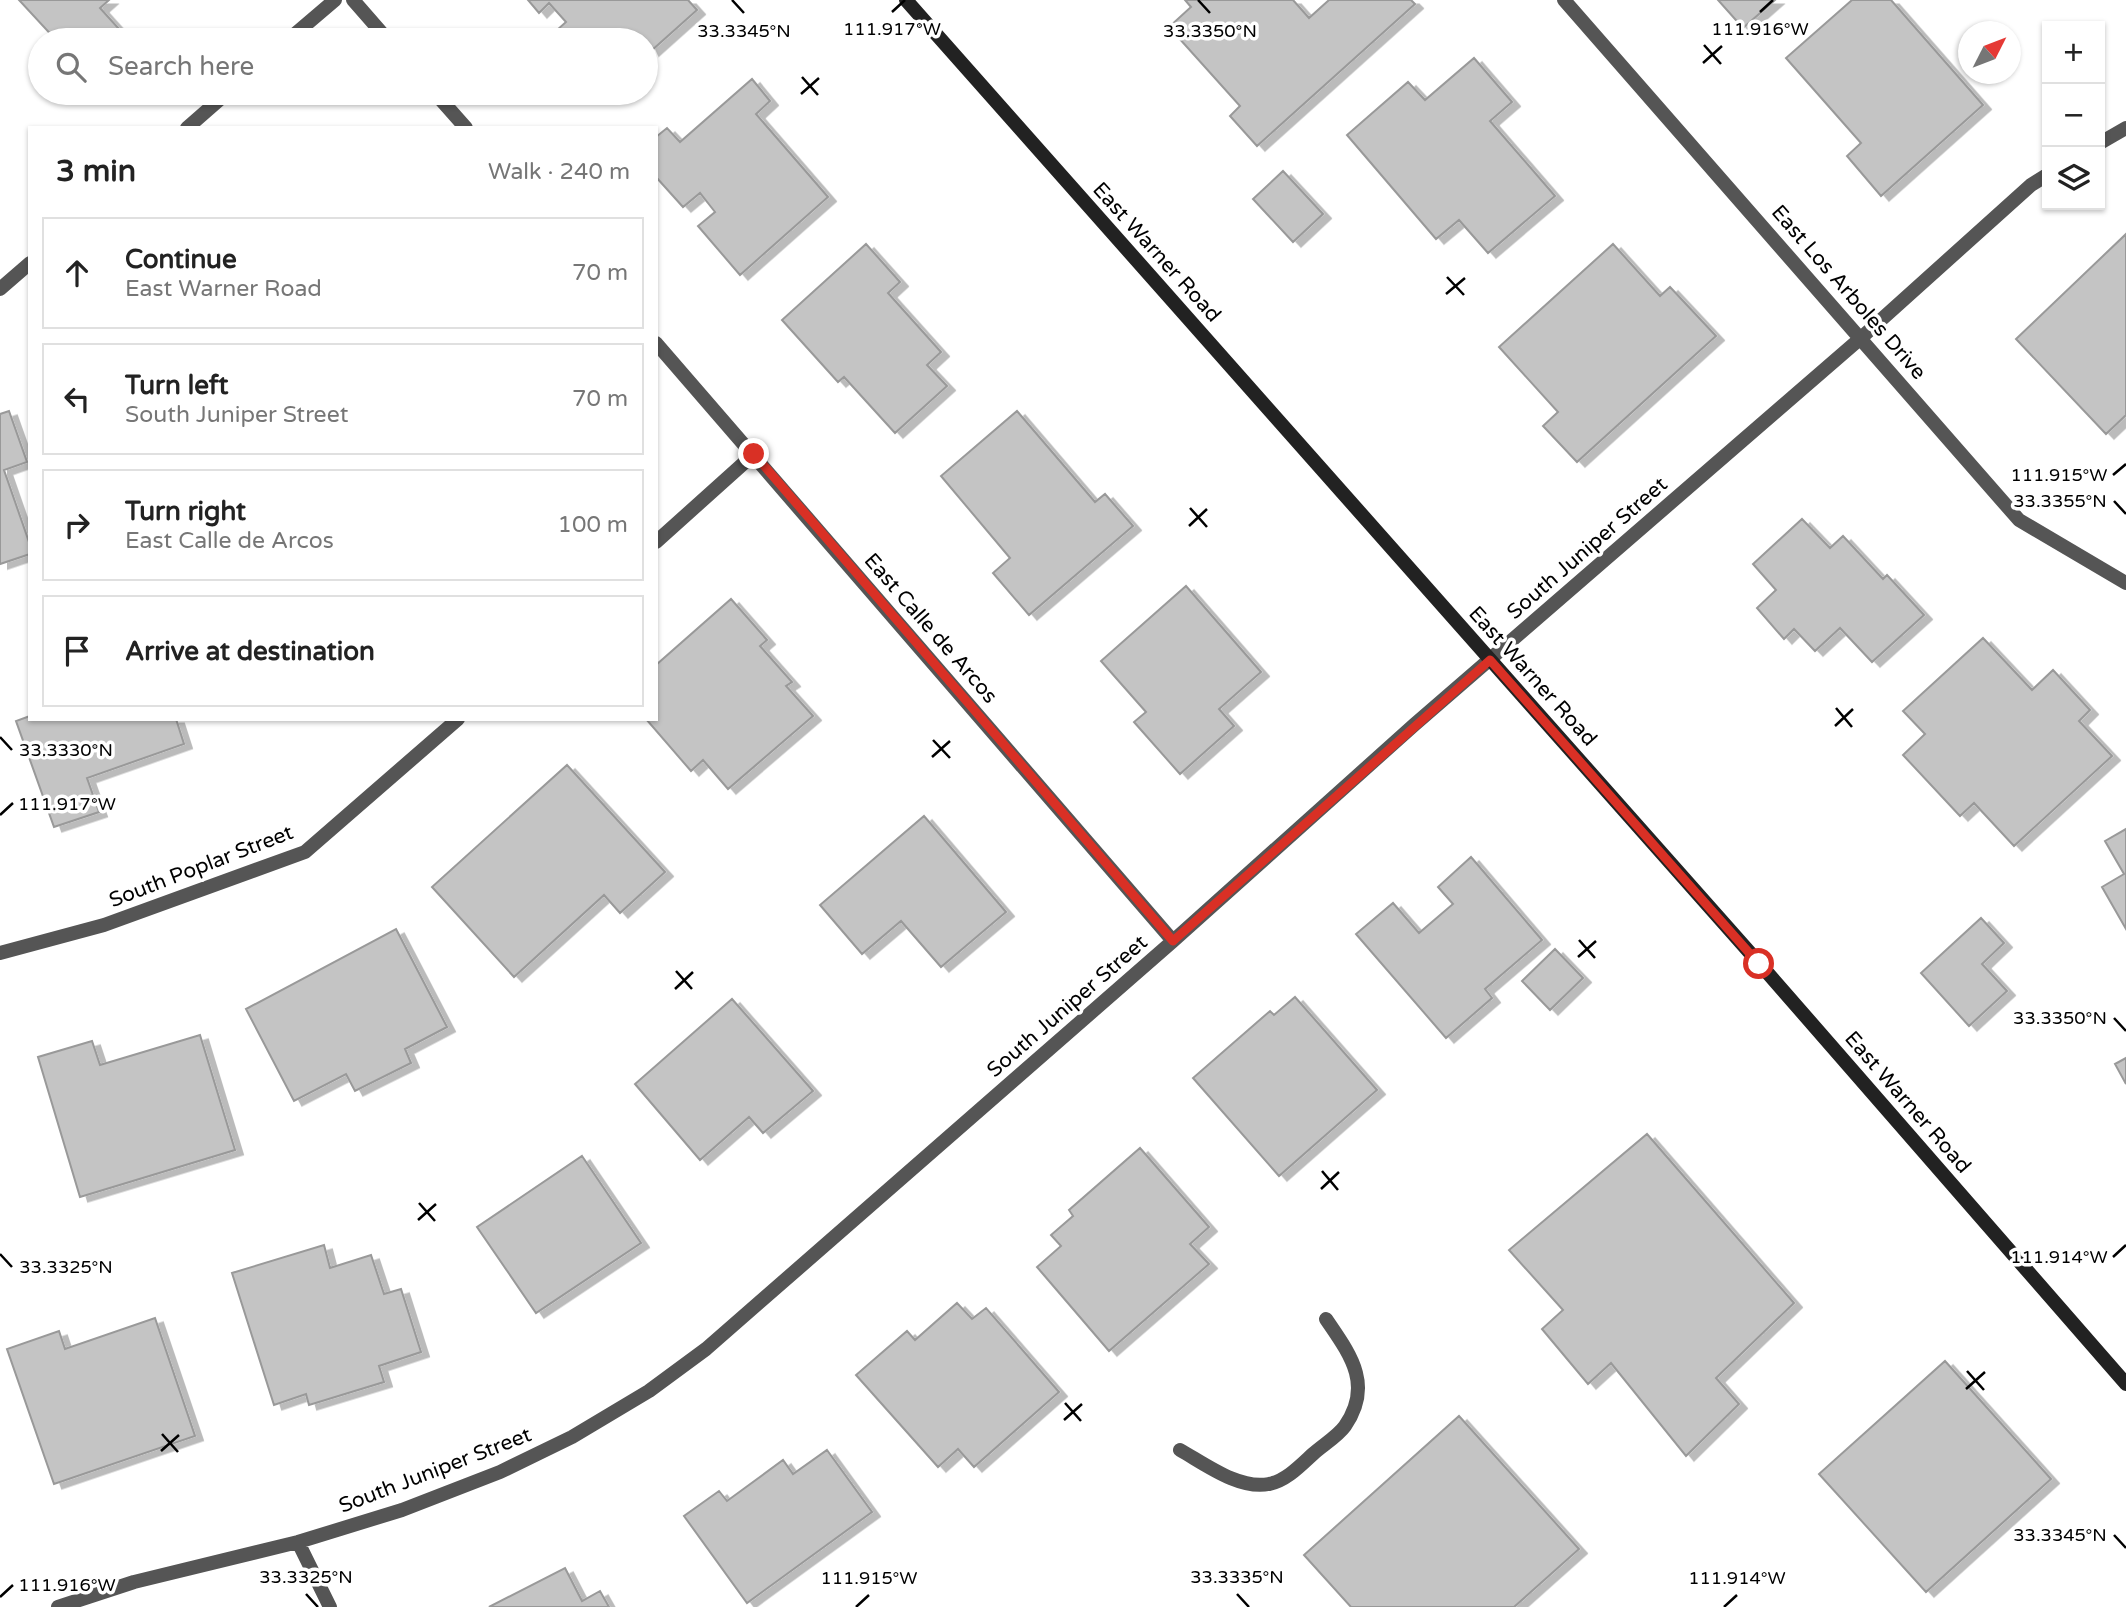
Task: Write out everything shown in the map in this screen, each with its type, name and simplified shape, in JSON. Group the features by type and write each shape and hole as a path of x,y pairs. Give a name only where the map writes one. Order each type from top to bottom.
{"main road":[{"name":"East Warner Road","path":"906,0 2126,1384"}],"street":[{"path":"302,28 335,0"},
{"path":"352,0 377,28"},
{"name":"East Los Arboles Drive","path":"1564,0 1862,337 2019,520 2126,583"},
{"path":"189,126 213,105"},
{"path":"446,105 464,126"},
{"path":"2105,140 2126,128"},
{"name":"South Juniper Street","path":"58,1607 134,1582 298,1542 402,1510 500,1472 572,1437 649,1391 706,1349 2042,178"},
{"path":"0,289 28,265"},
{"name":"East Calle de Arcos","path":"658,346 1173,941"},
{"path":"658,540 754,454"},
{"name":"South Poplar Street","path":"0,953 104,925 305,852 456,721"},
{"path":"1180,1450 1244,1483 1269,1484 1290,1474 1345,1426 1356,1404 1359,1382 1353,1359 1326,1319"},
{"path":"298,1542 330,1607"}],"building":[{"path":"19,0 109,0 100,8 118,28 45,28"},
{"path":"528,0 688,0 697,10 658,45 658,28 559,28 566,22 549,3 539,13"},
{"path":"1185,0 1293,0 1309,18 1329,0 1411,0 1415,4 1257,146 1230,116 1240,106 1169,27 1191,7"},
{"path":"1718,0 1775,0 1743,28"},
{"path":"1852,0 1891,0 1958,76 1958,84 1965,84 1983,105 1881,196 1847,156 1861,143 1786,58"},
{"path":"1474,58 1512,102 1490,121 1555,196 1488,253 1459,220 1436,239 1347,135 1408,82 1425,100"},
{"path":"752,79 770,101 756,114 828,197 740,275 698,226 715,212 700,193 683,207 658,179 658,135 667,128 680,142"},
{"path":"1283,171 1323,214 1293,242 1253,199"},
{"path":"2126,234 2126,415 2106,434 2016,339"},
{"path":"866,244 900,282 888,293 941,352 927,365 947,386 895,433 844,377 838,382 782,320"},
{"path":"1613,244 1660,296 1670,287 1716,336 1577,462 1543,426 1558,412 1499,347"},
{"path":"9,411 27,462 4,470 28,539 28,555 0,564 0,414"},
{"path":"1017,411 1095,502 1105,494 1133,526 1029,615 993,573 1010,558 941,476"},
{"path":"1802,519 1830,548 1843,536 1883,579 1887,575 1924,615 1872,662 1840,628 1815,651 1794,629 1784,639 1757,608 1776,590 1753,564"},
{"path":"1186,586 1261,672 1219,709 1234,726 1180,774 1134,722 1146,712 1101,661"},
{"path":"731,599 767,640 760,646 792,682 786,686 813,716 728,789 703,760 691,771 648,721 658,721 658,663"},
{"path":"1983,638 2032,690 2053,670 2090,710 2079,721 2112,756 2014,846 1974,803 1960,816 1903,755 1925,734 1903,711"},
{"path":"28,717 28,721 177,721 184,744 87,778 99,812 54,827 16,721"},
{"path":"567,765 665,872 620,913 604,895 514,977 432,887"},
{"path":"924,816 1006,912 941,967 901,921 862,954 820,905"},
{"path":"2126,829 2126,929 2102,887 2124,874 2105,841"},
{"path":"1471,857 1542,940 1485,989 1492,998 1446,1038 1356,934 1393,903 1419,933 1453,904 1438,887"},
{"path":"1981,918 2004,943 1982,964 2007,991 1969,1026 1921,973"},
{"path":"396,929 447,1027 405,1049 411,1063 355,1091 346,1074 294,1101 246,1009"},
{"path":"1555,949 1583,978 1550,1010 1522,981"},
{"path":"1295,997 1377,1090 1279,1176 1193,1078 1270,1011 1274,1015"},
{"path":"732,999 813,1091 763,1133 749,1117 700,1160 635,1084"},
{"path":"200,1035 235,1150 80,1197 38,1057 92,1041 100,1065"},
{"path":"2126,1058 2126,1084 2115,1064"},
{"path":"1647,1134 1794,1303 1716,1378 1739,1404 1686,1456 1611,1363 1588,1384 1542,1329 1563,1310 1509,1250"},
{"path":"1140,1148 1209,1227 1190,1244 1209,1264 1109,1351 1037,1267 1061,1246 1051,1235 1073,1216 1069,1210"},
{"path":"582,1156 641,1243 536,1313 477,1227"},
{"path":"324,1245 330,1268 371,1255 384,1294 401,1289 421,1352 379,1366 384,1382 309,1405 306,1394 274,1405 232,1273"},
{"path":"957,1303 972,1319 986,1308 1059,1392 974,1467 958,1449 938,1467 856,1375 907,1331 915,1340"},
{"path":"155,1318 195,1436 54,1484 7,1349 59,1331 65,1349"},
{"path":"1945,1361 2051,1479 1926,1592 1819,1474"},
{"path":"1459,1416 1579,1549 1514,1607 1351,1607 1304,1555"},
{"path":"827,1450 872,1512 747,1603 684,1516 719,1491 727,1501 783,1460 793,1474"},
{"path":"565,1568 582,1601 600,1591 609,1607 489,1607"}],"route":[{"path":"754,454 1173,941 1413,725 1490,660 1759,964"}]}
